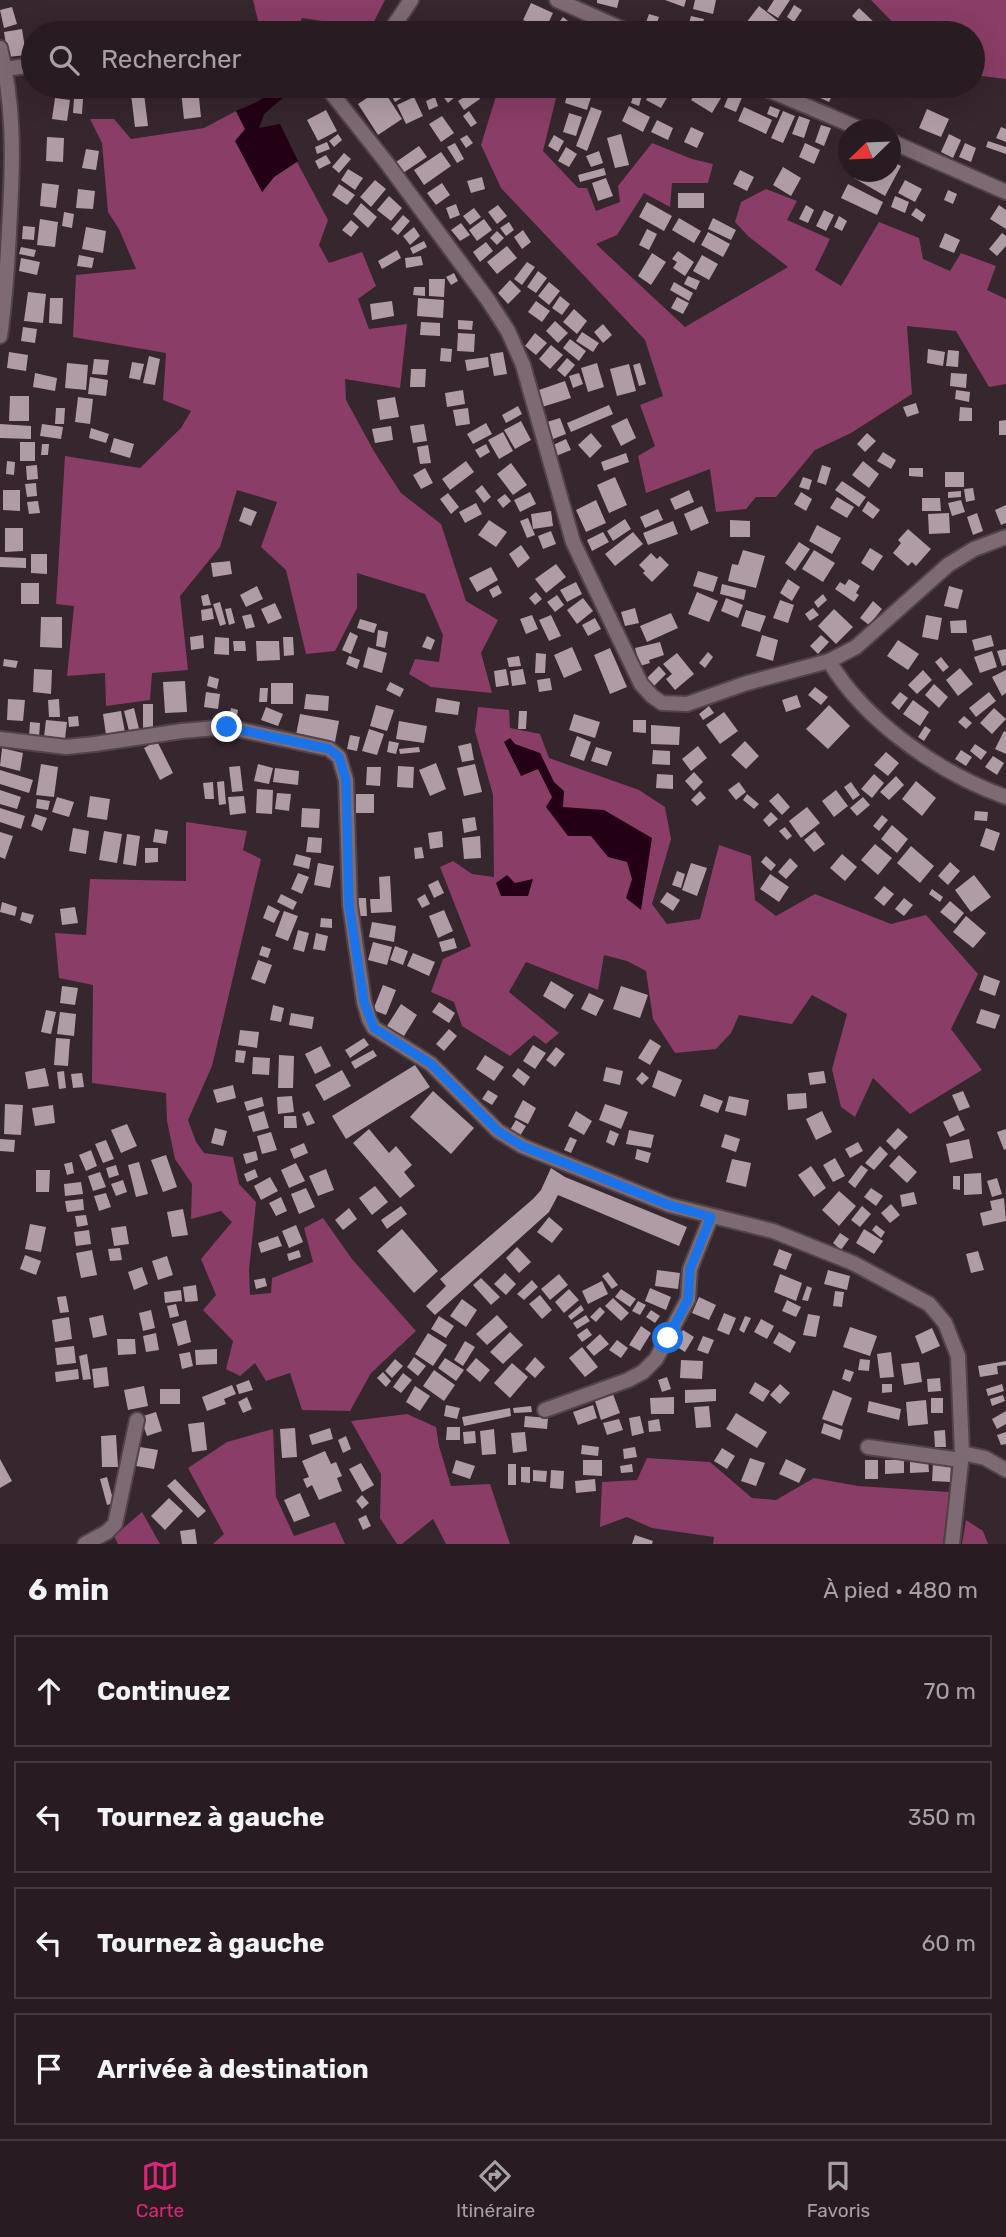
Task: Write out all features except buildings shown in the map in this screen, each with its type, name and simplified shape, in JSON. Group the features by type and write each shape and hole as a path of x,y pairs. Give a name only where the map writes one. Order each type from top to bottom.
{"street":[{"path":"397,21 411,0"},
{"path":"557,0 604,21"},
{"path":"0,48 11,101 12,165 0,336"},
{"path":"5,69 21,67"},
{"path":"335,98 386,162 508,331 523,365 573,542 641,684 662,703 687,704 747,683 829,662 856,648 948,565 974,549 1006,537"},
{"path":"787,98 838,119"},
{"path":"901,145 1006,192"},
{"path":"829,662 848,689 870,712 932,762 962,780 1006,797"},
{"path":"0,739 66,747 227,727 329,749 339,757 346,780 349,905 364,1002 374,1028 431,1064 498,1131 522,1146 669,1205 772,1231 853,1263 929,1304 945,1323 958,1356 962,1456 952,1544"},
{"path":"545,1410 628,1380 643,1372 656,1359 688,1299 690,1269 711,1217"},
{"path":"85,1544 107,1532 114,1524 137,1420"},
{"path":"868,1447 985,1458 1006,1470"}],"shaded area":[{"path":"253,0 385,0 374,21 322,21 302,18 301,21 258,21"},
{"path":"871,0 1006,0 1006,79 985,76 985,21 891,21"},
{"path":"263,98 283,98 264,114 259,128 280,124 298,161 274,177 262,192 235,141 245,129 236,111"},
{"path":"495,98 556,98 543,151 578,188 587,188 596,211 620,202 618,186 652,143 692,159 713,164 708,183 672,183 670,207 644,193 617,235 596,244 685,327 788,267 748,236 735,222 741,202 766,189 797,201 787,220 830,239 815,270 841,286 879,222 919,238 923,259 950,271 961,253 996,266 987,290 1006,299 1006,384 989,387 956,331 907,326 912,394 851,433 815,450 776,497 756,497 746,509 716,512 710,469 646,493 638,456 655,446 640,405 663,396 645,340 501,188 481,145"},
{"path":"236,111 245,129 262,192 274,177 297,162 328,220 319,245 329,263 362,252 376,286 358,299 369,329 407,324 400,388 345,379 346,400 401,493 441,524 466,601 498,620 481,653 492,693 431,687 409,674 415,659 439,662 443,635 425,594 357,573 357,608 335,651 306,654 286,570 261,547 277,502 237,490 220,547 180,596 188,670 152,673 150,700 106,706 105,673 67,676 74,606 56,604 65,456 140,468 181,428 191,411 163,400 166,353 73,337 76,275 136,269 119,229 108,212 102,143 90,119 114,119 131,139 204,128"},
{"path":"478,707 509,710 510,728 540,734 549,758 639,790 665,807 671,839 652,904 667,924 700,919 719,845 751,856 755,900 776,916 815,894 891,924 926,915 978,974 951,1029 982,1070 910,1114 873,1078 855,1117 841,1107 832,1069 847,1014 812,995 792,1024 739,1015 731,1033 716,1049 675,1053 653,1019 646,971 627,961 604,955 598,990 526,962 509,992 559,1033 546,1044 534,1035 510,1056 462,1026 454,1002 431,992 443,959 471,946 440,867 453,861 472,874 494,877 493,795 475,731"},
{"path":"510,738 515,744 540,753 554,782 564,791 563,807 604,810 652,838 641,910 626,898 632,879 627,862 608,857 591,836 568,836 546,807 552,797 538,769 521,776 504,742"},
{"path":"186,822 247,831 243,850 261,859 212,1066 188,1120 196,1142 204,1153 233,1157 239,1184 256,1202 249,1270 250,1295 271,1293 272,1278 313,1262 304,1228 323,1218 352,1259 416,1331 371,1373 350,1411 302,1410 290,1373 266,1381 255,1363 240,1376 226,1369 233,1341 203,1310 216,1295 201,1259 232,1222 221,1211 191,1219 192,1184 175,1159 167,1121 166,1093 92,1083 93,985 59,978 55,933 86,935 90,879 186,881"},
{"path":"507,875 515,883 533,879 528,896 501,896 496,883"},
{"path":"407,1414 436,1427 451,1486 490,1484 510,1544 446,1544 433,1519 402,1544 397,1544 380,1518 381,1474 351,1421"},
{"path":"273,1429 276,1497 294,1536 335,1522 345,1544 213,1544 224,1534 188,1468 227,1442"},
{"path":"647,1458 710,1462 752,1498 776,1500 814,1478 858,1486 949,1492 943,1544 713,1544 714,1537 652,1528 627,1517 600,1527 602,1482 637,1480"},
{"path":"142,1512 160,1544 118,1544 114,1536"},
{"path":"966,1520 983,1531 988,1544 962,1544"}],"route":[{"path":"227,727 329,749 339,757 346,780 349,905 364,1002 374,1028 431,1064 498,1131 522,1146 669,1205 711,1217 690,1269 688,1299 668,1338"}]}
